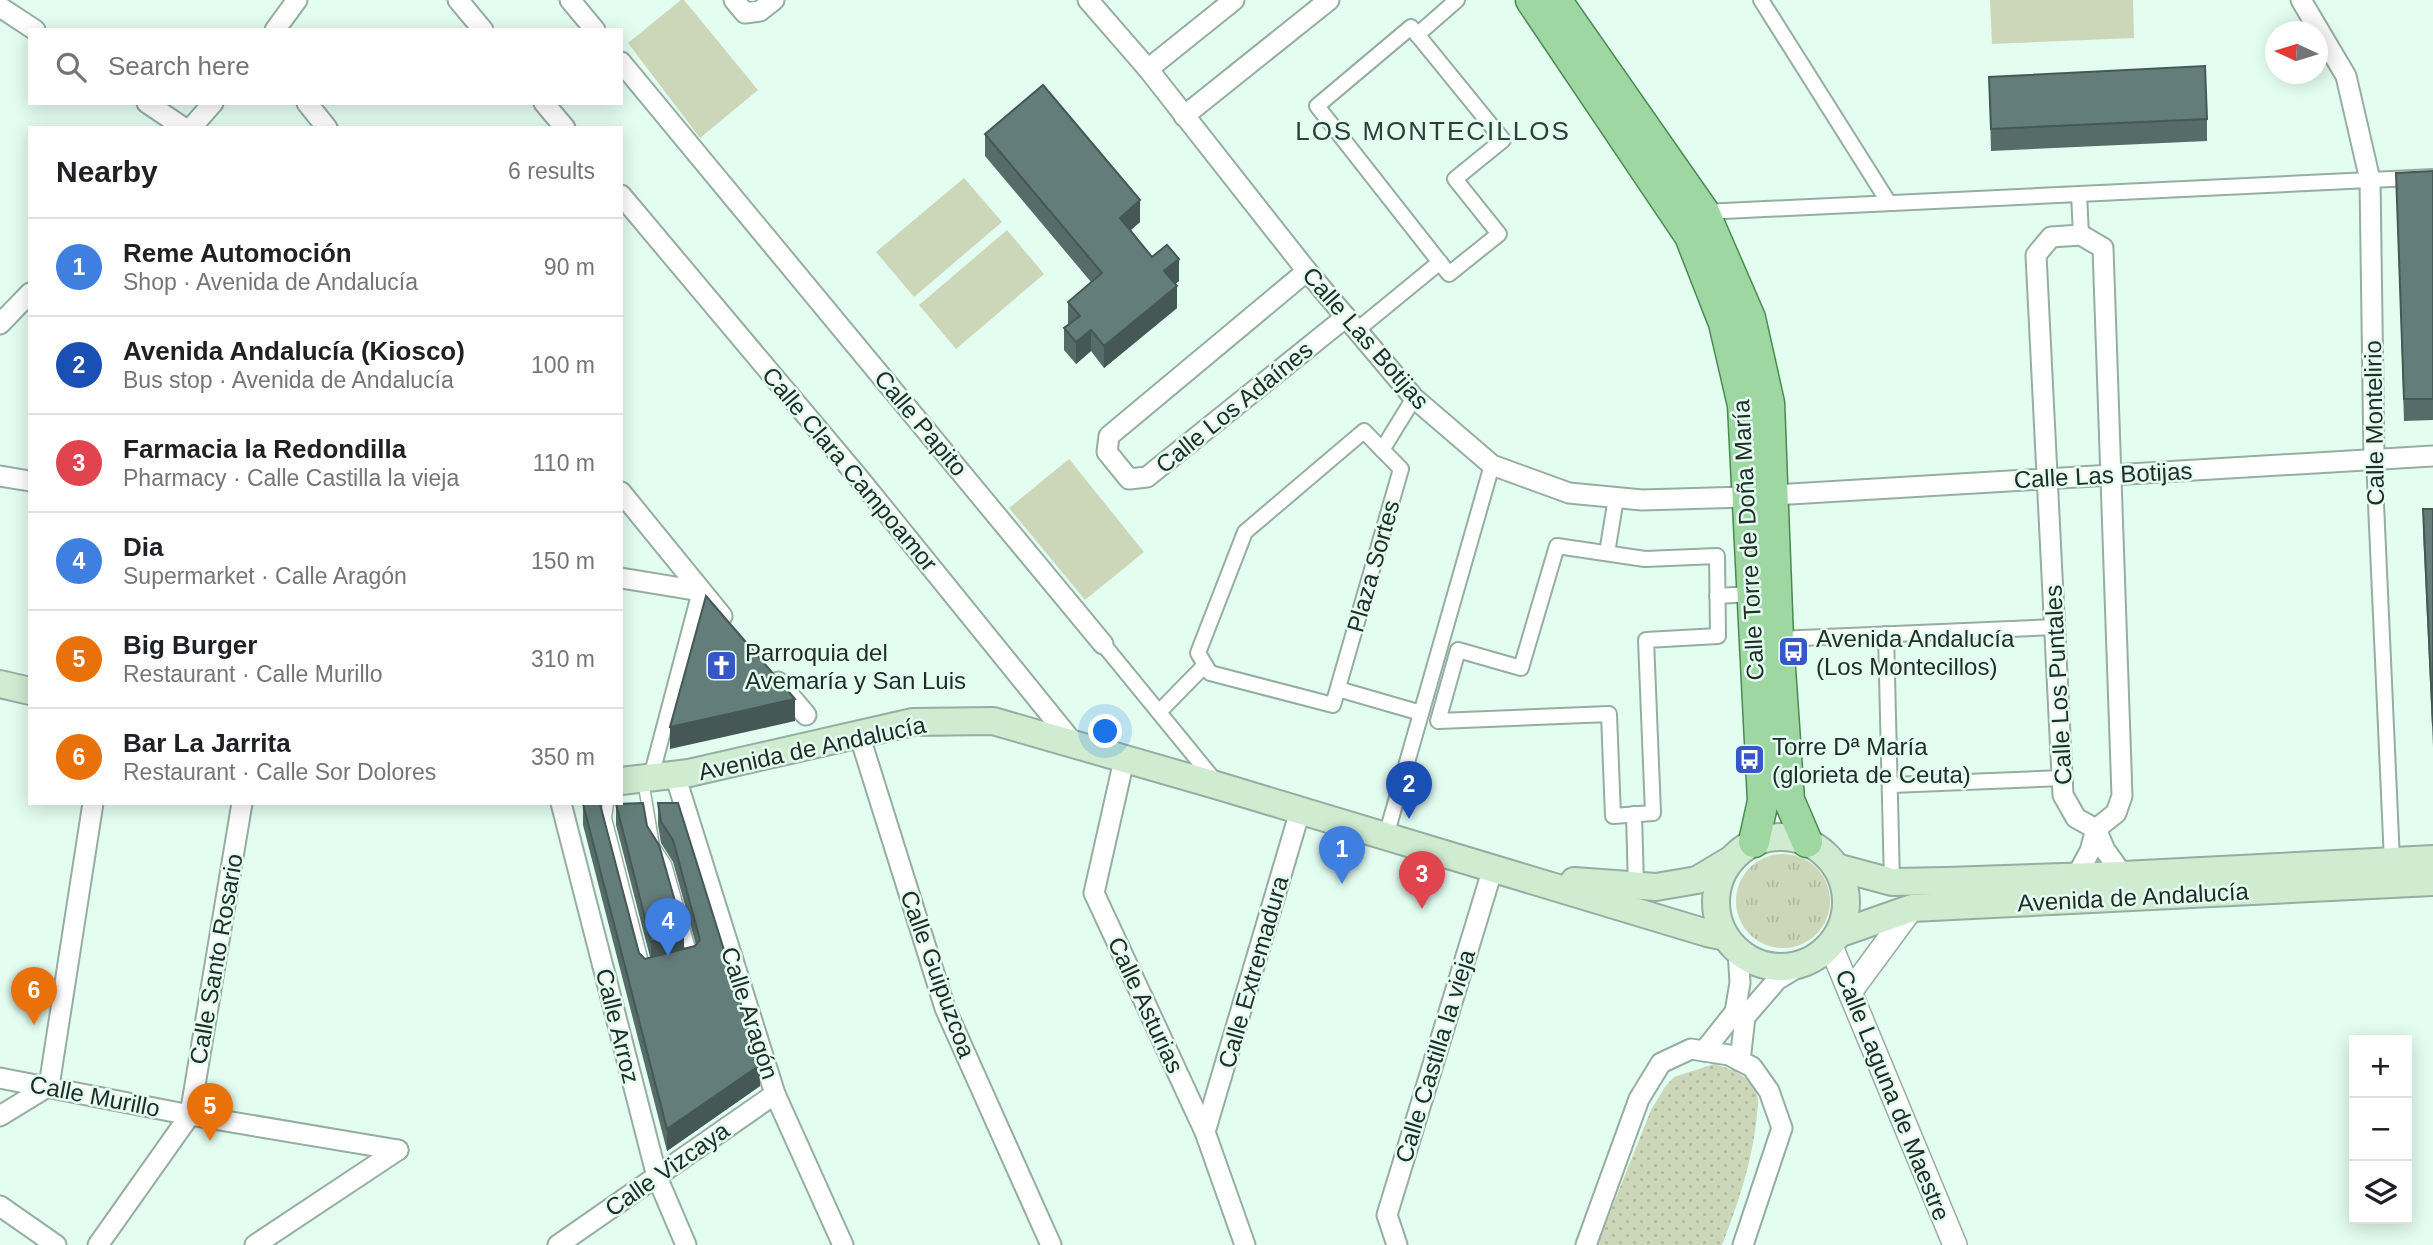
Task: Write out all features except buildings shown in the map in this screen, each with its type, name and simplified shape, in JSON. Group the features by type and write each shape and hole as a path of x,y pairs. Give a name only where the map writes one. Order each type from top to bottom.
{"main road":[{"name":"Calle Torre de Doña María","path":"1531,0 1690,236 1724,323 1743,405 1759,496 1778,639 1789,800 1807,842"},
{"name":"Calle Torre de Doña María","path":"1556,0 1704,212 1750,318 1769,403 1752,594 1763,801 1743,851"},
{"path":"0,684 28,691"},
{"name":"Avenida de Andalucía","path":"647,778 913,722 993,721 1527,878 1707,933 1732,944"},
{"path":"1780,837 1807,842 1823,852 1836,867 1843,883 1844,918 1834,939 1808,961 1790,966 1771,966 1754,961 1732,944 1718,918 1717,897 1721,877 1743,851 1780,837"},
{"name":"Avenida de Andalucía","path":"1527,878 1656,887 1697,880 1743,851"},
{"name":"Avenida de Andalucía","path":"1836,867 1892,882 2076,877 2433,859"},
{"name":"Avenida de Andalucía","path":"1834,939 1912,908 2433,882"}],"street":[{"path":"276,28 297,0"},
{"path":"458,0 481,28"},
{"path":"570,0 593,28"},
{"path":"734,0 745,13 760,12 774,0"},
{"name":"Calle Las Botijas","path":"1088,0 1148,69 1307,271 1414,398 1492,466 1569,493 1642,500 1759,496 2433,456"},
{"path":"1148,69 1234,0"},
{"path":"1184,116 1329,0"},
{"path":"1417,35 1457,0"},
{"path":"1761,0 1889,203"},
{"name":"Calle Montelirio","path":"2301,0 2346,76 2370,180 2374,459 2392,861"},
{"path":"0,7 32,28"},
{"path":"1411,27 1503,140 1455,180 1499,234 1449,274 1440,262 1317,106 1411,27"},
{"name":"Calle Papito","path":"623,64 1219,786"},
{"path":"150,105 181,126"},
{"path":"193,126 211,105"},
{"path":"309,105 325,126"},
{"path":"546,105 563,126"},
{"path":"1704,212 2433,177"},
{"path":"2076,877 2090,851 2096,829 2116,813 2122,796 2103,248 2081,235 2080,194"},
{"name":"Calle Clara Campoamor","path":"623,197 858,477 1075,745"},
{"name":"Calle Los Puntales","path":"2081,235 2051,237 2036,255 2063,795 2076,818 2096,829"},
{"path":"1352,323 1440,262"},
{"name":"Calle Los Adaínes","path":"1307,271 1109,436 1107,452 1129,479 1147,477 1352,323"},
{"path":"0,324 28,295"},
{"path":"1382,450 1414,398"},
{"name":"Plaza Sortes","path":"1205,665 1198,653 1245,532 1364,431 1401,469 1338,689"},
{"path":"1386,836 1492,466"},
{"path":"0,476 28,481"},
{"path":"623,494 736,632"},
{"path":"1607,554 1616,498"},
{"path":"1557,546 1645,559 1717,556 1717,596 1718,636 1646,640 1653,813 1613,816 1609,714 1438,721 1458,650 1521,668 1557,546"},
{"path":"623,578 701,591"},
{"path":"647,778 701,591"},
{"path":"1717,596 1752,594"},
{"path":"1778,639 2054,627"},
{"path":"1886,634 1892,882"},
{"path":"762,663 806,715"},
{"path":"1159,712 1205,665 1210,673 1333,705 1338,689 1421,713"},
{"path":"1432,675 1450,681"},
{"name":"Calle Guipuzcoa","path":"859,734 945,1008 1051,1245"},
{"name":"Calle Asturias","path":"1124,760 1094,892 1205,1132 1245,1245"},
{"name":"Calle Aragón","path":"647,778 775,1094 843,1245"},
{"path":"1891,785 2062,778"},
{"path":"0,1116 49,1086 93,805"},
{"name":"Calle Santo Rosario","path":"190,1115 242,805"},
{"name":"Calle Arroz","path":"562,805 657,1177 686,1245"},
{"name":"Calle Extremadura","path":"1205,1132 1300,811"},
{"path":"1634,814 1636,886"},
{"path":"2096,829 2105,849 2123,875"},
{"name":"Calle Castilla la vieja","path":"1396,1245 1387,1215 1493,868"},
{"path":"1850,992 1912,908"},
{"name":"Calle Laguna de Maestre","path":"1834,939 1850,992 1955,1245"},
{"path":"1704,1051 1735,1012 1740,984 1732,944"},
{"path":"1740,1060 1745,1017 1777,980 1808,961"},
{"path":"1586,1245 1639,1099 1661,1063 1691,1049 1729,1055 1752,1067 1769,1091 1782,1128 1743,1245"},
{"name":"Calle Murillo","path":"0,1078 190,1115 398,1150 255,1245"},
{"name":"Calle Vizcaya","path":"558,1245 775,1094"},
{"path":"98,1245 190,1115"},
{"path":"0,1206 56,1245"}],"lane":[{"path":"647,778 654,846 667,864 693,960 681,963"},
{"path":"608,805 607,818 646,973 657,970"}],"green space":[{"path":"684,0 758,90 700,138 628,43"},
{"path":"1990,0 2133,0 2134,38 1992,44"},
{"path":"964,178 1002,222 914,297 876,252"},
{"path":"1007,230 1044,274 956,349 919,305"},
{"path":"1069,459 1144,552 1085,600 1009,508"},
{"path":"1774,854 1792,854 1817,867 1827,883 1830,901 1827,919 1817,935 1792,948 1774,948 1749,935 1736,910 1736,892 1749,867"},
{"path":"1714,1064 1735,1071 1747,1080 1756,1092 1758,1101 1748,1165 1722,1245 1597,1245 1651,1110 1665,1087 1674,1077"}],"place":[{"name":"Avenida Andalucía (Los Montecillos)","path":"1793,652"},
{"name":"Parroquia del Avemaría y San Luis","path":"722,666"},
{"name":"Torre Dª María (glorieta de Ceuta)","path":"1749,760"},
{"name":"Avenida Andalucía (Kiosco)","path":"1409,819"},
{"name":"Reme Automoción","path":"1342,884"},
{"name":"Farmacia la Redondilla","path":"1422,909"},
{"name":"Dia","path":"668,956"},
{"name":"Bar La Jarrita","path":"34,1025"},
{"name":"Big Burger","path":"210,1141"}],"district":[{"name":"LOS MONTECILLOS","path":"1433,131"}]}
